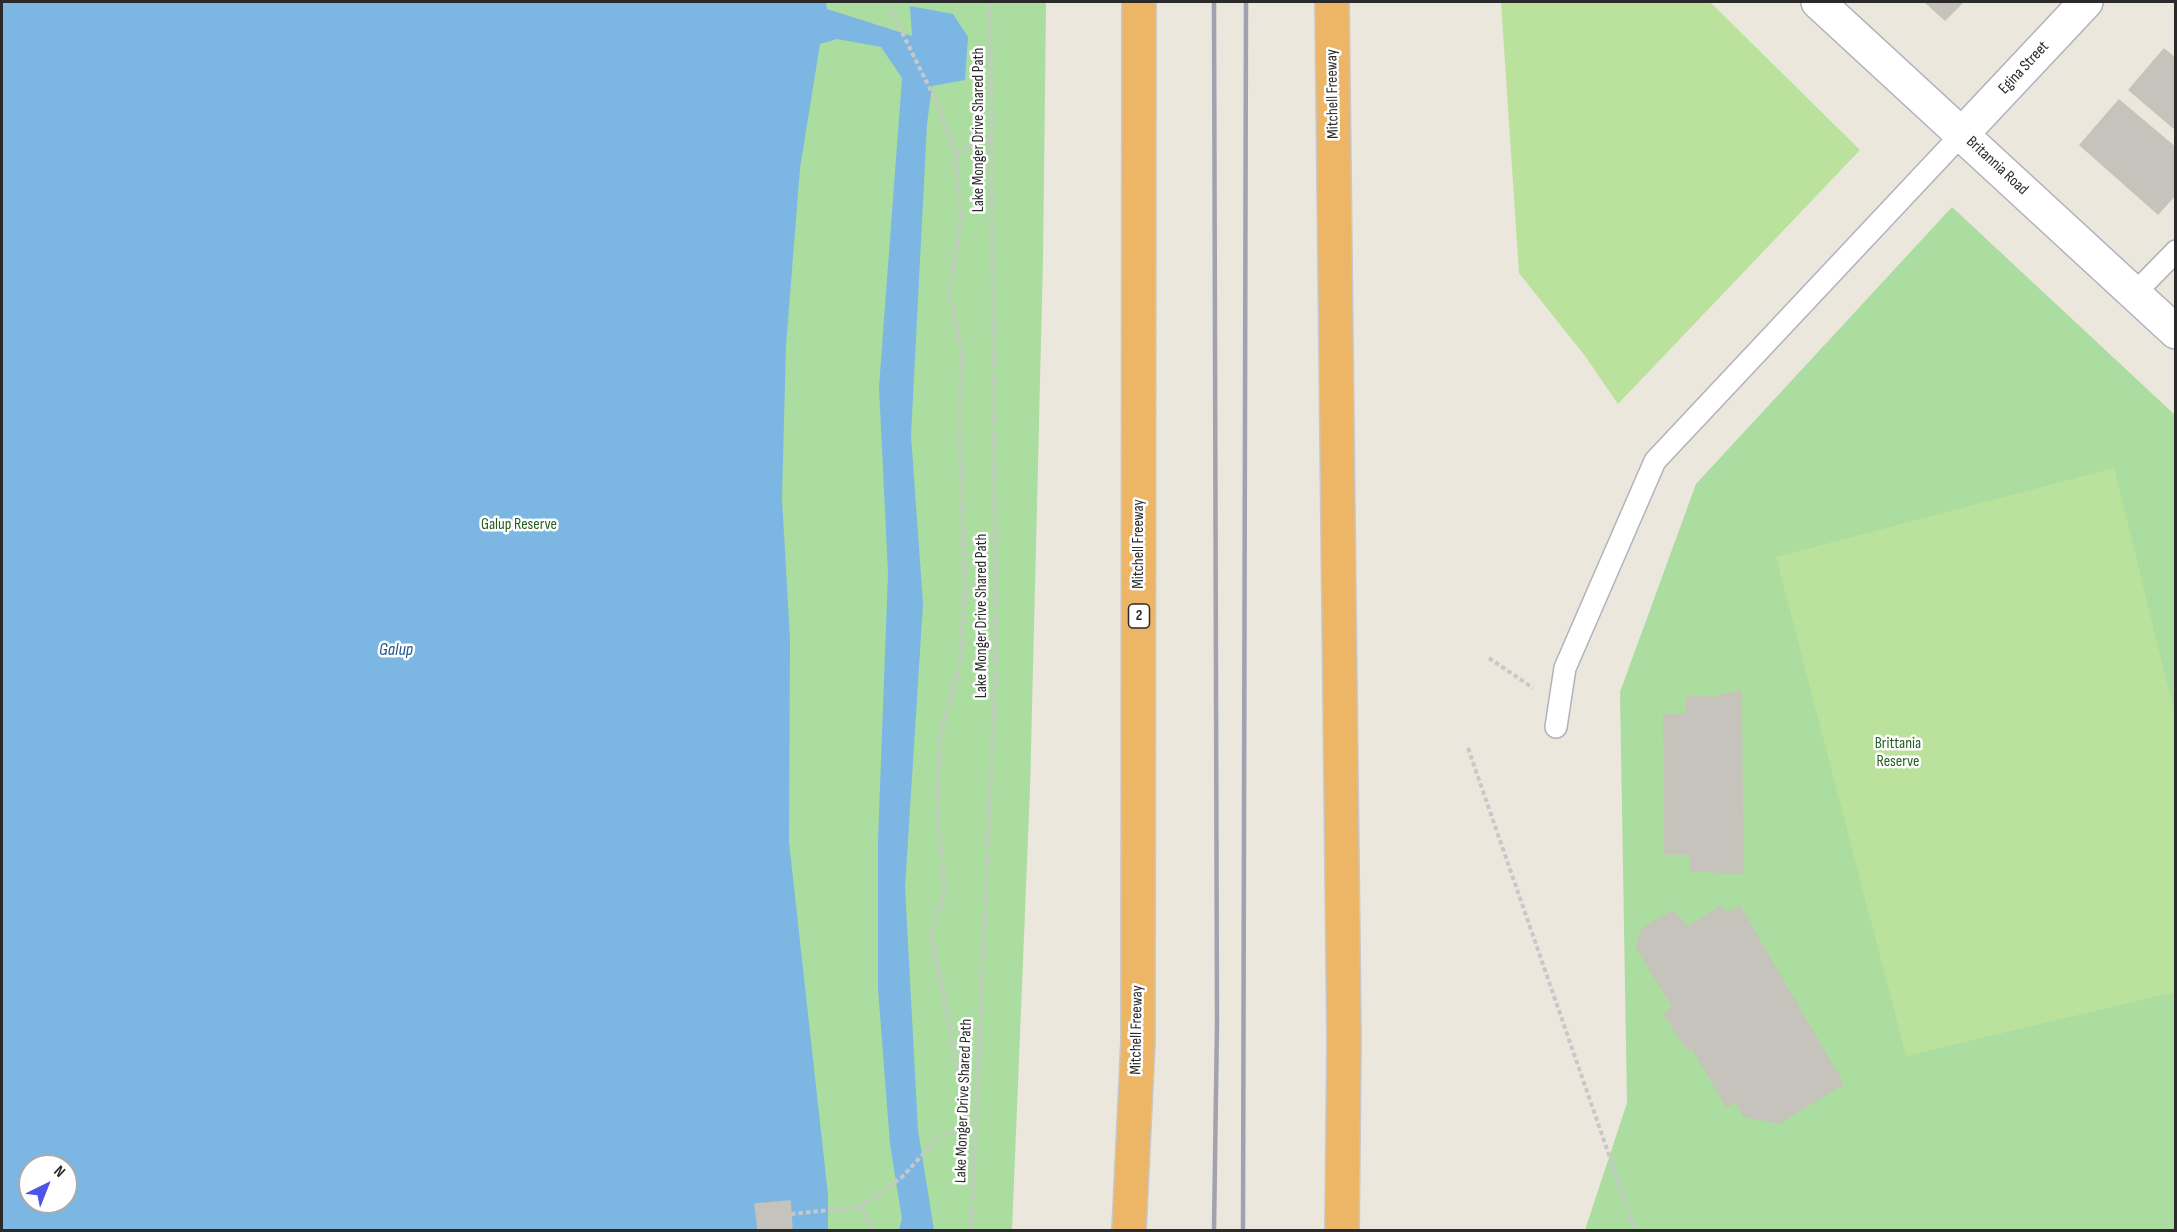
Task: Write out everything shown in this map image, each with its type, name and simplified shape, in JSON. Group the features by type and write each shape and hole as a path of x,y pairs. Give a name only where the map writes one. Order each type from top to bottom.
{"highway":[{"name":"Mitchell Freeway","path":"1129,1230 1138,1041 1139,2"},
{"name":"Mitchell Freeway","path":"1332,2 1344,1040 1342,1230"}],"street":[{"name":"Britannia Road","path":"1818,2 2175,332"},
{"name":"Egina Street","path":"1962,134 2086,2"}],"lane":[{"path":"1558,716 1565,668 1655,461 1962,134"},
{"path":"2134,294 2175,251"}],"path":[{"path":"791,1214 861,1207 902,1177 939,1137 957,1130 965,1105 931,934 945,890 937,813 940,738 960,664 965,587 959,420 962,354 950,291 961,220 955,153 936,101 887,2"},
{"name":"Lake Monger Drive Shared Path","path":"971,1230 996,658 990,2"},
{"path":"955,153 991,136"},
{"path":"1490,658 1558,716"},
{"path":"1468,748 1635,1230"},
{"path":"861,1207 873,1230"}],"green space":[{"name":"Galup","path":"2,2 1046,2 1043,261 1030,789 1012,1230 2,1230"},
{"path":"1501,2 1710,2 1860,150 1618,404 1585,356 1519,273"},
{"name":"Brittania Reserve","path":"1952,207 2175,415 2175,1230 1585,1230 1627,1103 1620,692 1696,484"},
{"path":"2114,468 2175,715 2175,992 1906,1056 1776,557"}],"water":[{"name":"Galup","path":"2,2 826,2 827,9 912,36 910,6 953,14 968,37 965,80 932,86 927,124 911,435 923,604 905,887 918,1130 934,1230 899,1230 902,1219 890,1144 878,989 878,841 888,573 879,387 902,78 881,47 837,39 820,44 800,168 786,345 782,499 790,639 789,842 828,1195 828,1230 2,1230"}],"building":[{"path":"1925,2 1963,2 1945,20"},
{"path":"2164,49 2176,59 2176,130 2129,90"},
{"path":"2119,100 2176,148 2176,194 2158,214 2080,145"},
{"path":"1741,691 1743,873 1690,871 1690,854 1665,854 1664,714 1686,714 1687,697 1712,697"},
{"path":"1722,906 1727,913 1740,907 1843,1084 1779,1123 1744,1116 1736,1101 1727,1107 1692,1047 1688,1050 1664,1014 1673,1007 1636,946 1643,928 1674,911 1687,927"},
{"path":"790,1201 792,1228 758,1230 755,1204"}],"railway":[{"path":"1214,2 1217,1023 1214,1230"},
{"path":"1243,1230 1246,2"}],"park label":[{"name":"Galup Reserve","path":"519,525"}]}
